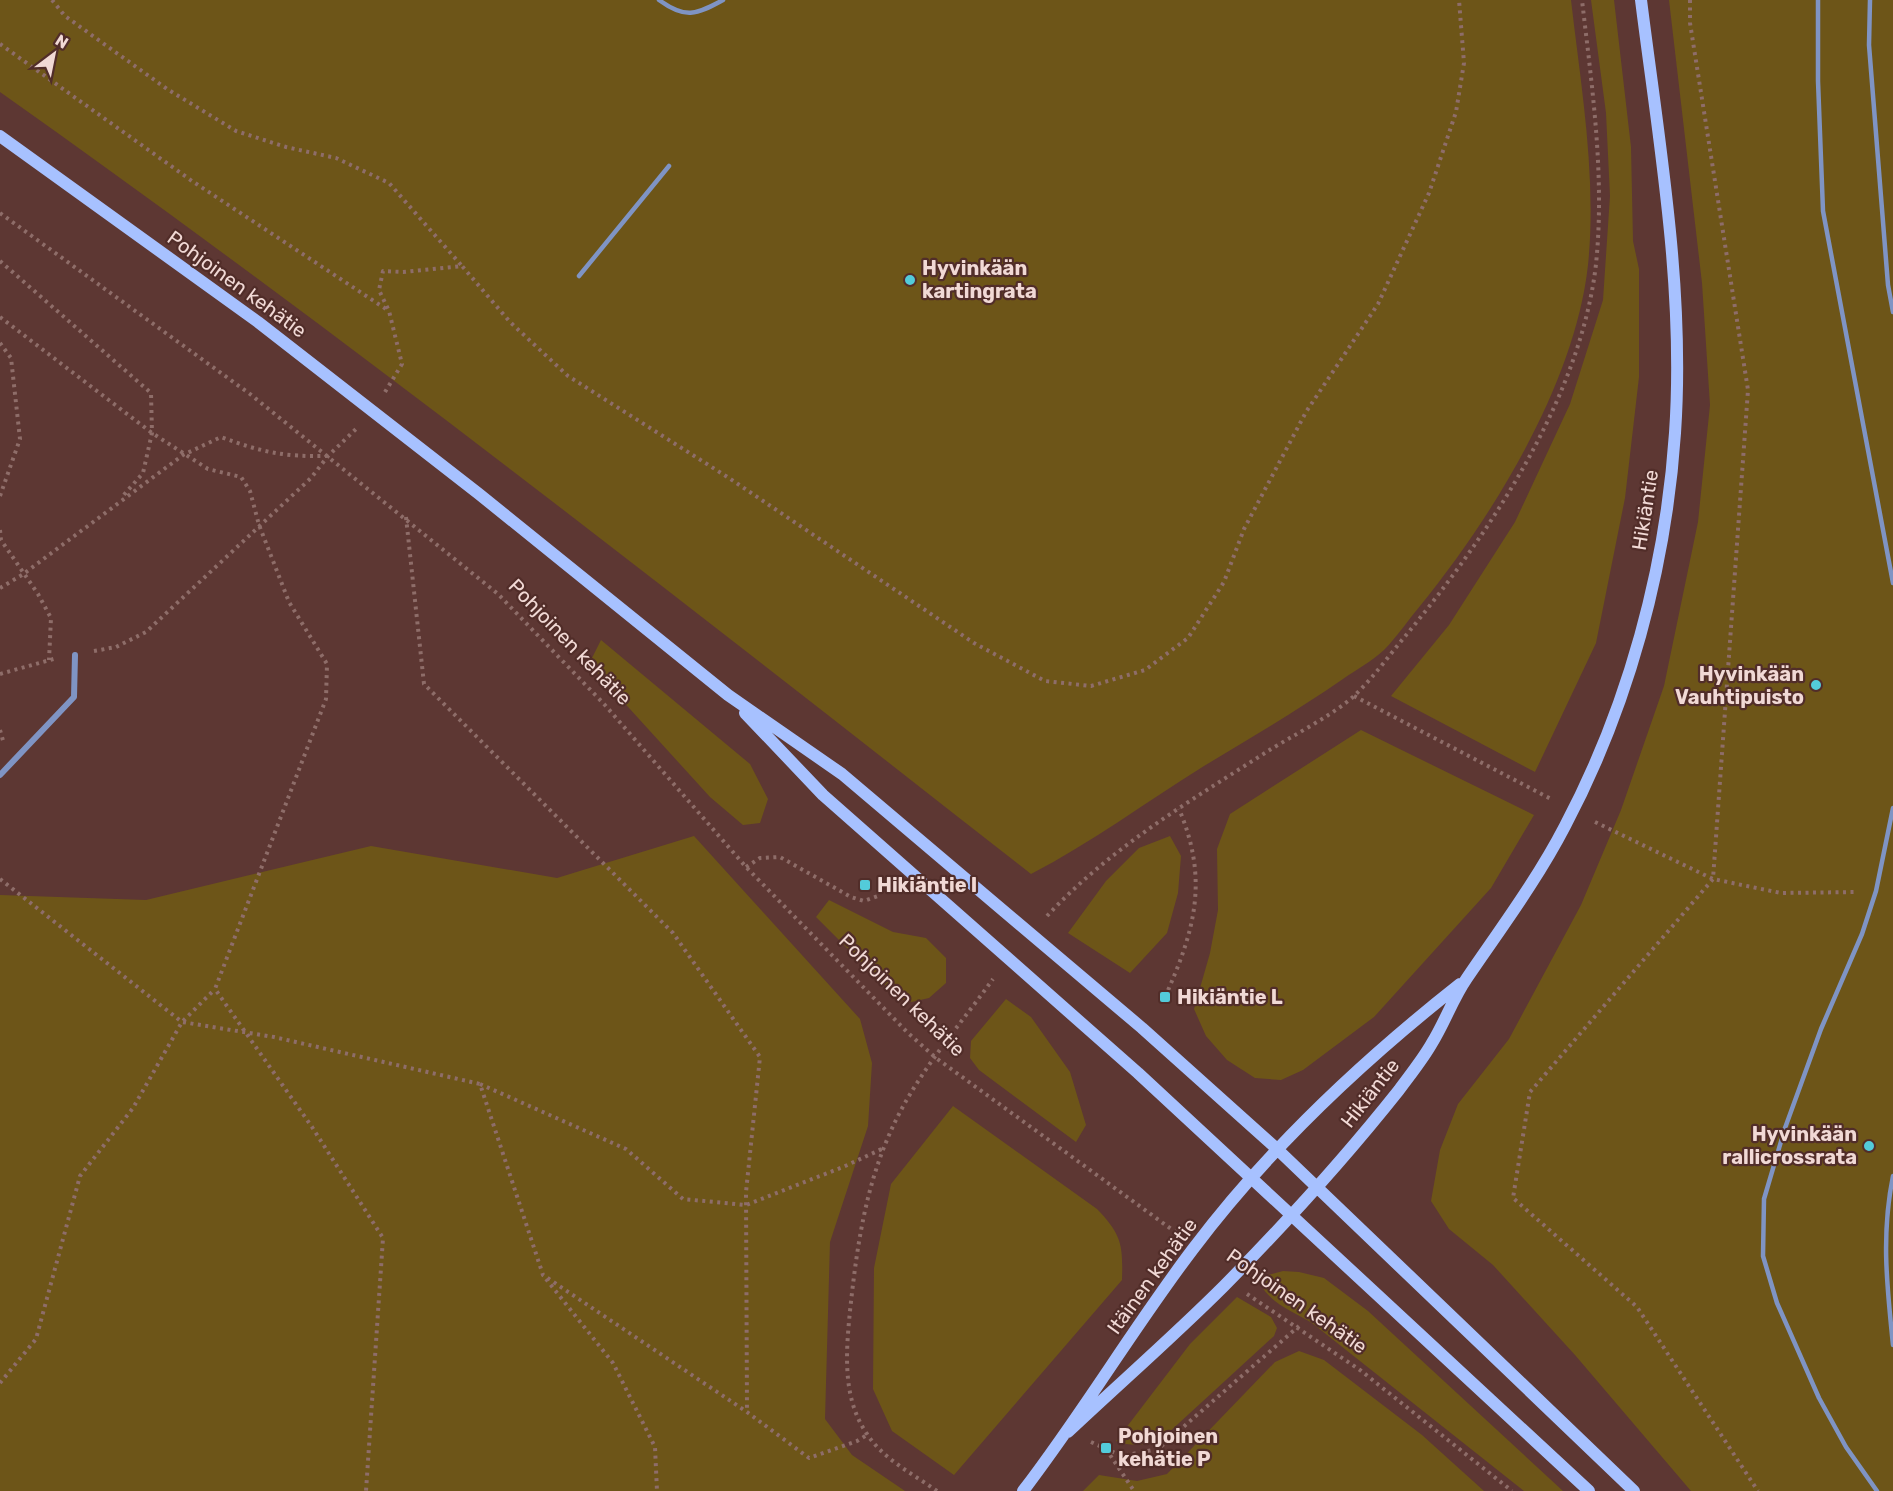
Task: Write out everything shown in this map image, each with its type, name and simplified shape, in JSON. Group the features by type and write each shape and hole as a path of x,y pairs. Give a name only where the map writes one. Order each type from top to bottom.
{"main road":[{"name":"Hikiäntie","path":"1290,1215 1355,1144 1432,1044 1464,981 1498,935 1534,879 1563,829 1593,768 1640,636 1662,533 1675,434 1677,363 1662,166 1641,0"},
{"name":"Pohjoinen kehätie","path":"0,136 258,322 728,695 842,774 1142,1028 1277,1149 1634,1491"},
{"name":"Pohjoinen kehätie","path":"728,695 823,795 1138,1073 1589,1491"},
{"name":"Hikiäntie","path":"1277,1149 1342,1083 1398,1033 1464,981"},
{"name":"Itäinen kehätie","path":"1023,1491 1068,1432 1129,1339 1193,1248 1277,1149"},
{"name":"Itäinen kehätie","path":"1068,1432 1230,1280 1290,1215"}],"street":[{"path":"0,775 74,697 75,655"}],"lane":[{"path":"659,0 676,12 699,13 723,0"},
{"path":"1818,0 1818,81 1823,211 1893,583"},
{"path":"1870,0 1869,45 1888,285 1893,312"},
{"path":"579,276 669,166"},
{"path":"1877,1491 1846,1447 1819,1398 1777,1303 1763,1256 1764,1199 1785,1128 1821,1029 1862,934 1876,891 1893,808"},
{"path":"1893,1176 1884,1252 1893,1345"}],"path":[{"path":"52,0 65,16 158,82 236,131 286,147 336,158 389,183 510,322 568,376 729,478 974,643 1045,681 1091,686 1145,670 1188,638 1224,582 1244,529 1306,412 1378,304 1429,193 1456,112 1464,63 1459,0"},
{"path":"1047,916 1072,889 1115,851 1354,696 1452,577 1482,536 1543,427 1578,347 1589,306 1596,264 1599,160 1582,0"},
{"path":"1690,0 1690,23 1748,390 1713,879 1530,1092 1513,1198 1637,1307 1758,1491"},
{"path":"0,44 192,181 389,311"},
{"name":"Pohjoinen kehätie","path":"0,213 250,394 406,517 498,594 604,704 746,867 907,1032 936,1058 1112,1185 1193,1248"},
{"path":"0,261 151,393 152,434 143,473 114,506"},
{"path":"146,632 311,478 328,456 373,412 402,364 389,311 379,290 383,272 462,266"},
{"path":"0,317 152,434 183,455 208,469 241,477 250,491 259,525 289,602 327,664 326,699 215,988 182,1022 133,1108 80,1176 36,1339 0,1383"},
{"path":"0,343 12,358 20,439 0,496"},
{"path":"0,588 22,575 183,455 221,437 254,449 287,457 328,456"},
{"path":"406,517 424,684 673,933 760,1057 746,1205 747,1412"},
{"path":"0,530 1,540 22,575 38,594 51,618 49,660"},
{"path":"1354,696 1552,800"},
{"path":"1165,997 1183,957 1197,894 1193,847 1179,809"},
{"path":"1595,822 1713,879 1781,893 1876,891"},
{"path":"746,867 760,858 780,857 851,897 864,901 879,896"},
{"path":"0,879 182,1022 246,1033 480,1084 626,1149 683,1198 746,1205 843,1167 884,1148"},
{"path":"937,1491 892,1460 867,1435 857,1418 850,1394 847,1367 848,1329 861,1222 884,1148 902,1110 993,979"},
{"path":"215,988 312,1127 383,1238 366,1491"},
{"path":"480,1084 543,1275 613,1363 655,1448 657,1491"},
{"path":"543,1275 747,1412 809,1458 858,1441 867,1435"},
{"name":"Pohjoinen kehätie","path":"1230,1280 1360,1370 1512,1491"},
{"path":"1068,1432 1122,1456 1141,1455 1158,1449 1299,1326"},
{"path":"1106,1448 1134,1491"}],"shaded area":[{"name":"Hyvinkään kartingrata","path":"0,0 1571,0 1587,132 1591,199 1588,265 1580,310 1567,355 1549,401 1527,446 1476,531 1384,650 1292,713 1204,766 1075,849 1031,874 648,575 391,379 262,282 0,92"},
{"path":"1591,0 1614,0 1631,147 1633,241 1639,269 1639,377 1625,498 1596,643 1535,772 1391,696 1449,625 1515,522 1570,404 1603,300 1610,196 1606,113"},
{"name":"Hyvinkään Vauhtipuisto","path":"1669,0 1893,0 1893,1491 1691,1491 1575,1355 1493,1265 1449,1229 1431,1201 1440,1150 1458,1104 1509,1039 1581,905 1621,810 1664,686 1698,522 1710,405 1702,283"},
{"path":"601,640 750,764 768,799 760,823 743,825 710,797 589,664"},
{"path":"1361,730 1534,815 1491,888 1374,1017 1303,1070 1281,1080 1255,1078 1227,1060 1206,1036 1194,1009 1210,953 1218,910 1217,849 1230,814"},
{"path":"694,836 860,1019 872,1063 868,1126 830,1242 825,1419 852,1455 905,1491 0,1491 0,895 146,900 371,846 557,878"},
{"path":"1170,836 1181,856 1178,893 1167,933 1130,973 1068,933 1106,881 1139,848"},
{"path":"829,900 893,932 926,938 946,958 946,983 929,998 907,1003 881,982 816,917"},
{"path":"1006,999 1031,1017 1070,1072 1086,1125 1076,1142 979,1070 970,1058 971,1041"},
{"path":"953,1106 1097,1209 1112,1226 1119,1241 1122,1268 1122,1280 954,1475 892,1431 873,1389 874,1268 891,1184"},
{"path":"1283,1271 1324,1278 1368,1311 1563,1491 1524,1491 1312,1323 1276,1302 1260,1283 1268,1275"},
{"path":"1237,1297 1271,1317 1277,1328 1274,1336 1166,1435 1141,1444 1116,1441 1190,1344"},
{"path":"1299,1351 1324,1360 1422,1435 1484,1491 1083,1491 1099,1475 1137,1481 1167,1474 1275,1362"}],"place":[{"name":"Hyvinkään kartingrata","path":"910,280"},
{"name":"Hyvinkään Vauhtipuisto","path":"1816,685"},
{"name":"Hikiäntie I","path":"865,885"},
{"name":"Hikiäntie L","path":"1165,997"},
{"name":"Hyvinkään rallicrossrata","path":"1869,1146"},
{"name":"Pohjoinen kehätie P","path":"1106,1448"}]}
